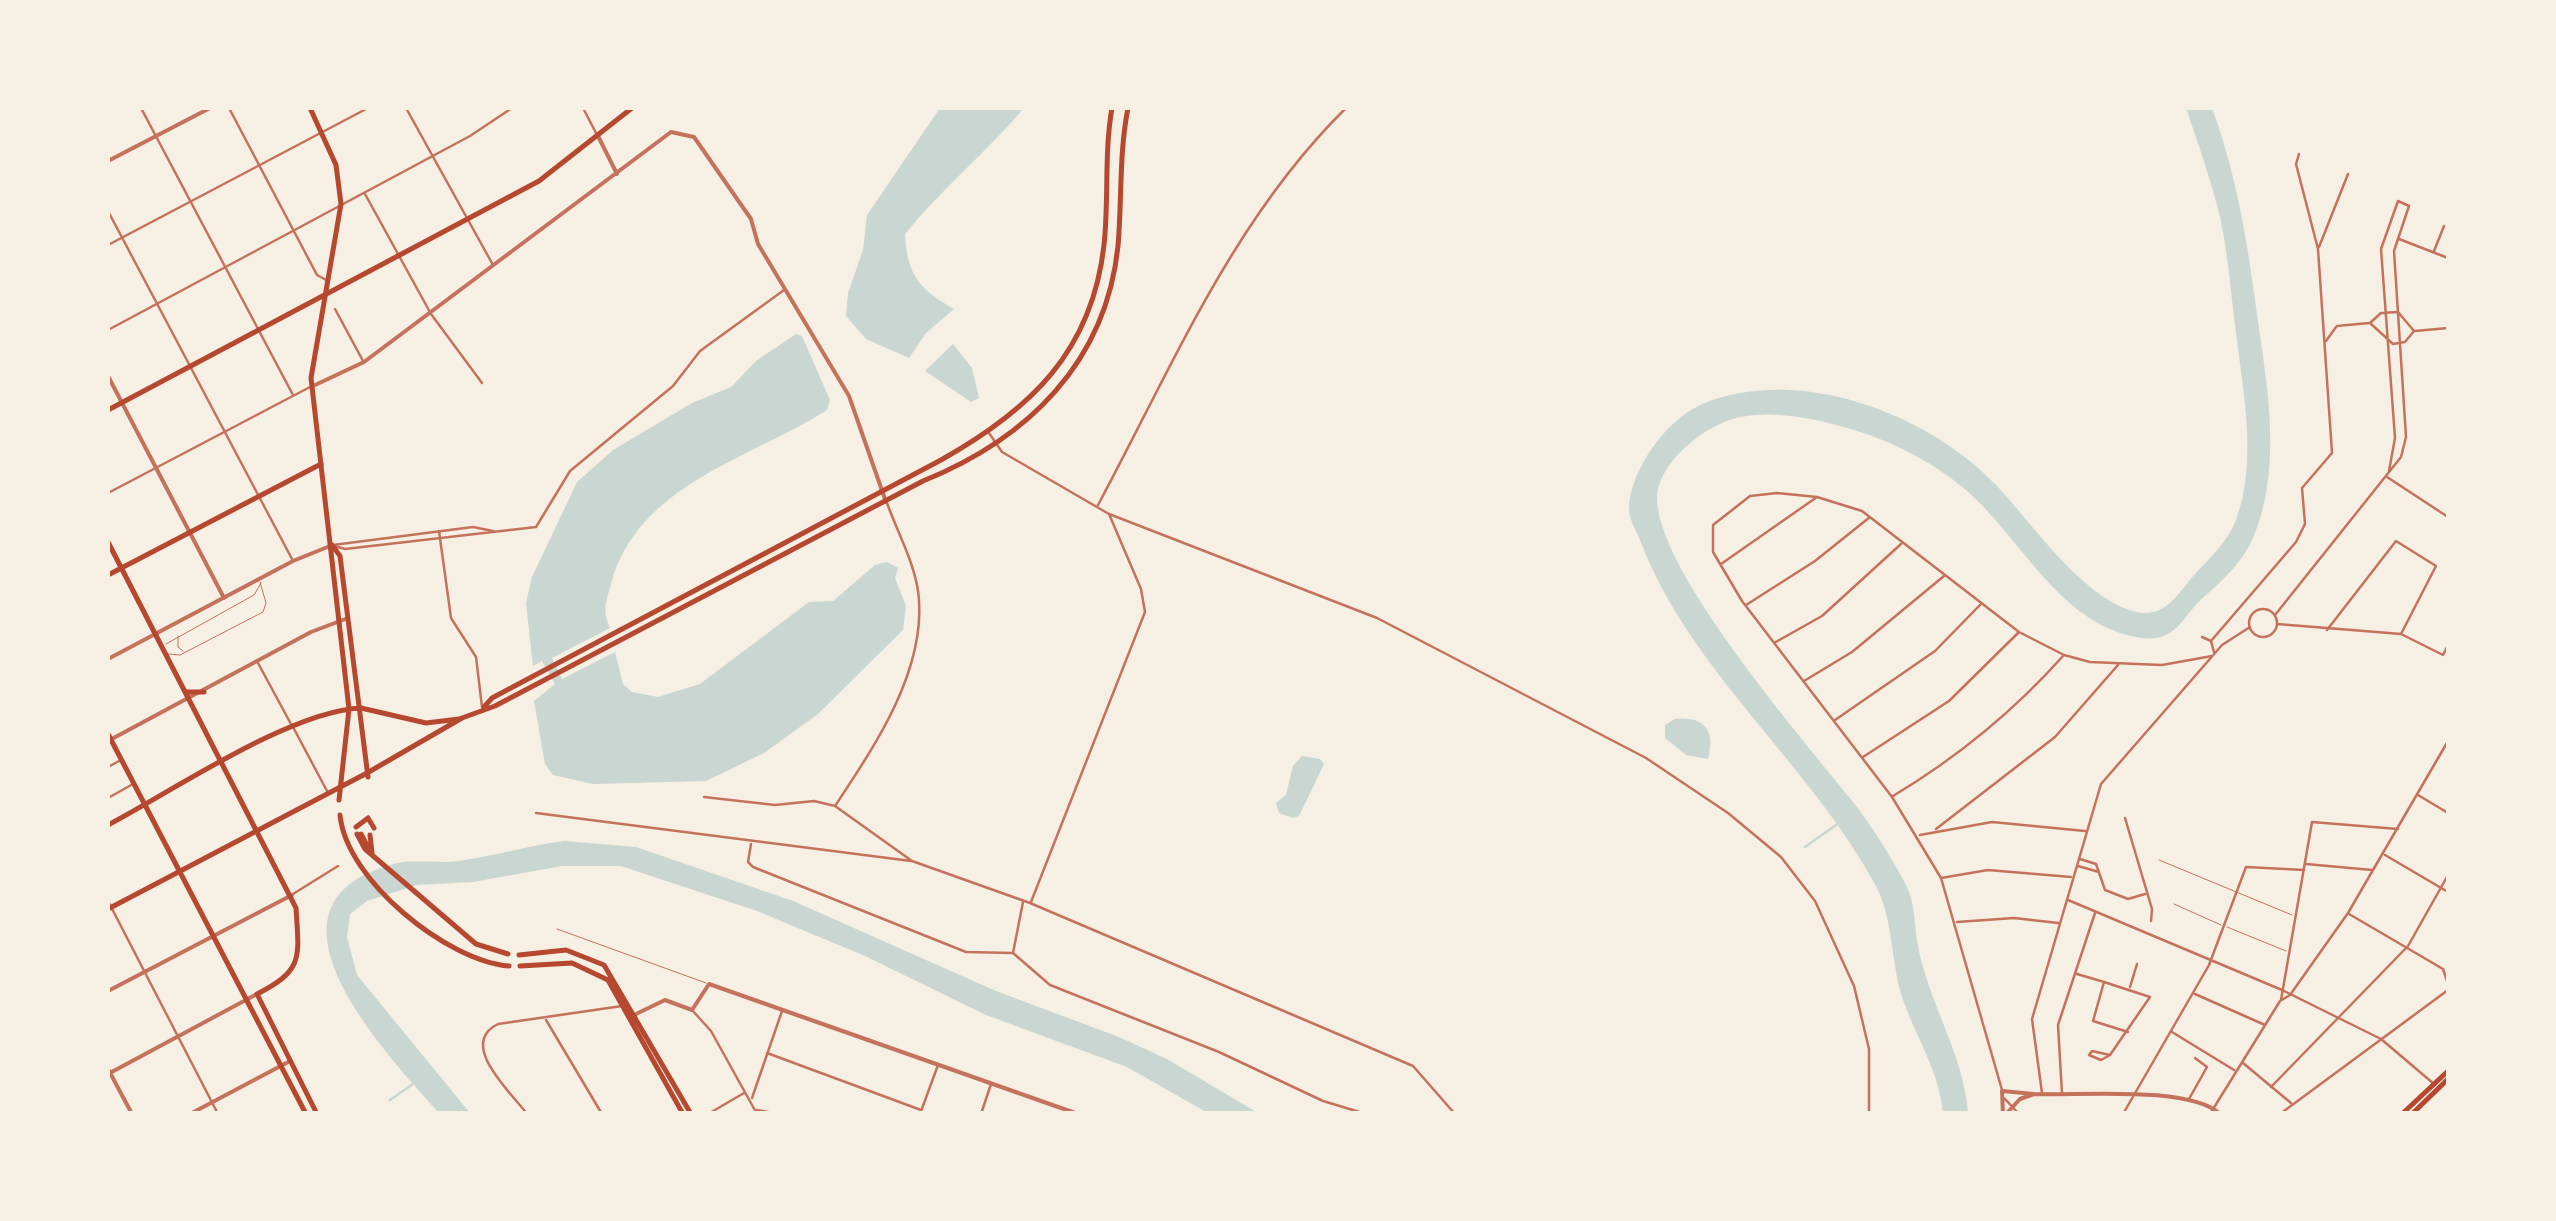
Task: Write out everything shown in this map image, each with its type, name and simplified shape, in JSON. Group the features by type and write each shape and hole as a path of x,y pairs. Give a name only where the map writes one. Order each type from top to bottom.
{"main road":[{"path":"310,108 336,164 341,204 312,386 349,708 339,800"},
{"path":"108,410 539,181 632,108"},
{"path":"482,709 492,698 883,493 989,433 1042,386 1085,318 1104,241 1112,108"},
{"path":"109,906 327,791 368,775 462,718 547,679 997,446 1063,385 1101,318 1116,263 1128,108"},
{"path":"108,575 321,464"},
{"path":"108,542 292,895 298,950 286,980 257,994 318,1114"},
{"path":"332,545 340,556 368,775"},
{"path":"186,692 204,692"},
{"path":"108,825 293,728 349,708 426,723 462,718"},
{"path":"426,723 431,730 428,739"},
{"path":"109,738 306,1114"},
{"path":"340,815 357,856 400,911 451,947 486,963 510,966"},
{"path":"365,831 368,818 365,831 372,853 485,950 508,954"},
{"path":"518,954 566,950 591,957 611,974 636,1014 654,1054"},
{"path":"520,966 582,966 608,980 687,1114"},
{"path":"2412,1114 2448,1071"},
{"path":"2402,1114 2448,1080"}],"street":[{"path":"141,108 293,395"},
{"path":"108,160 210,108"},
{"path":"229,108 317,276 329,282"},
{"path":"108,245 368,108"},
{"path":"406,108 494,266"},
{"path":"108,330 431,156 512,108"},
{"path":"583,108 617,174"},
{"path":"1097,506 1256,212 1302,150 1346,108"},
{"path":"108,493 364,362 670,132 694,137 742,205 785,289 849,396 917,586 918,619 890,721 835,806"},
{"path":"2212,641 2296,542 2304,524 2302,488 2332,453 2318,249 2296,164 2298,154"},
{"path":"2318,249 2348,174"},
{"path":"363,191 396,258 482,384"},
{"path":"2275,615 2401,457 2406,438 2394,251 2409,206 2398,201 2381,249 2395,438 2389,470"},
{"path":"108,210 293,561"},
{"path":"2434,252 2444,226"},
{"path":"2398,238 2448,258"},
{"path":"332,545 345,549 498,532 541,523 570,471 587,454 673,386 700,351 785,289"},
{"path":"2384,294 2396,292"},
{"path":"336,309 364,362"},
{"path":"2323,316 2337,326 2370,323 2386,312 2398,312 2414,331"},
{"path":"2370,323 2388,340 2400,343"},
{"path":"2325,343 2337,326"},
{"path":"2400,343 2414,331 2448,328"},
{"path":"2390,365 2401,364"},
{"path":"108,376 224,598"},
{"path":"989,433 997,446 1109,514 1378,618 1646,758 1728,813 1781,857 1815,901 1858,1002 1869,1049 1869,1114"},
{"path":"2395,438 2406,438"},
{"path":"2385,476 2448,517"},
{"path":"2004,1114 2002,1091 1958,922 1942,878 1892,797 1745,606 1720,565 1710,534 1721,515 1750,496 1766,493 1817,497 1870,516 2019,632 2064,655 2119,664 2162,664 2214,654"},
{"path":"1720,565 1817,497"},
{"path":"1030,903 1145,612 1140,589 1109,514"},
{"path":"1745,606 1815,561 1870,516"},
{"path":"108,659 293,561 332,545 473,527 498,532"},
{"path":"439,531 451,618 476,657 482,709"},
{"path":"2327,630 2396,542 2436,566 2401,634"},
{"path":"1774,643 1822,616 1902,543"},
{"path":"1804,680 1852,652 1945,575"},
{"path":"1835,720 1935,650 1981,604"},
{"path":"2275,615 2257,610 2250,616 2250,627 2256,636 2265,637 2277,624"},
{"path":"2275,615 2277,624"},
{"path":"109,738 348,618"},
{"path":"2277,624 2401,634 2444,654 2448,645"},
{"path":"2042,1095 2031,1024 2086,831 2106,776 2214,654 2250,627"},
{"path":"1863,757 1949,701 2000,655 2019,632"},
{"path":"2202,637 2212,641"},
{"path":"2212,641 2214,654"},
{"path":"1892,797 1993,726 2064,655"},
{"path":"258,662 327,791"},
{"path":"1917,836 1936,828 2055,738 2119,664"},
{"path":"2280,1001 2290,995 2348,913 2448,741"},
{"path":"108,767 122,759"},
{"path":"108,798 134,784"},
{"path":"2417,794 2448,813"},
{"path":"704,798 775,804 814,800 835,806 912,861"},
{"path":"536,812 912,861 1023,900 1413,1066 1455,1114"},
{"path":"2125,818 2151,921"},
{"path":"1936,828 1992,822 2086,831"},
{"path":"2212,1111 2280,1001 2312,822 2398,829"},
{"path":"752,842 748,862 752,867 966,952 1013,953 1050,985 1219,1052 1324,1101 1366,1114"},
{"path":"2384,854 2448,892"},
{"path":"2078,859 2096,864 2105,890 2128,899 2147,893"},
{"path":"2076,865 2099,872"},
{"path":"108,991 292,895 338,866"},
{"path":"2124,1114 2194,993 2246,868 2374,870"},
{"path":"1942,878 1988,870 2073,878"},
{"path":"2272,1087 2408,946 2448,875"},
{"path":"2066,899 2282,990 2380,1039 2436,1086"},
{"path":"1013,953 1023,900"},
{"path":"109,906 218,1114"},
{"path":"2062,1095 2057,1031 2096,911"},
{"path":"2348,913 2448,972"},
{"path":"1958,922 2014,918 2059,924"},
{"path":"2130,989 2137,964"},
{"path":"2280,1114 2448,987 2443,969"},
{"path":"2075,973 2150,997 2110,1056"},
{"path":"2104,982 2094,1020 2128,1032"},
{"path":"692,1010 709,984 1078,1114"},
{"path":"2194,993 2265,1025"},
{"path":"132,1114 108,1072 257,994"},
{"path":"636,1014 664,1000 692,1010 711,1031 756,1112 779,1114"},
{"path":"527,1114 485,1058 481,1043 485,1033 498,1024 623,1006"},
{"path":"750,1101 783,1010"},
{"path":"546,1020 602,1114"},
{"path":"2171,1032 2236,1072"},
{"path":"767,1053 921,1112 938,1064"},
{"path":"2189,1100 2207,1066 2195,1058"},
{"path":"190,1114 290,1061"},
{"path":"2242,1062 2292,1104"},
{"path":"981,1114 992,1083"},
{"path":"2002,1091 2189,1100 2220,1114"},
{"path":"2002,1091 2010,1107 2019,1114"},
{"path":"708,1114 746,1093"},
{"path":"2004,1114 2034,1094"}],"lane":[{"path":"259,581 266,599 260,614 175,657 164,650 168,640 254,595 259,581"},
{"path":"254,595 266,599"},
{"path":"179,634 178,647 186,652"},
{"path":"2159,860 2295,916"},
{"path":"2174,904 2289,952"},
{"path":"557,929 709,984"}],"shaded area":[{"path":"940,108 1024,108 905,234 917,279 954,309 926,333 909,358 866,339 846,316 848,293 863,250 867,215"},
{"path":"2186,108 2212,108 2235,187 2266,375 2270,458 2262,512 2249,547 2232,570 2167,635 2144,638 2102,625 2058,592 1985,509 1952,479 1906,451 1840,426 1788,416 1736,418 1713,427 1690,443 1671,463 1659,485 1659,515 1674,554 1698,598 1765,692 1865,818 1906,885 1922,963 1965,1091 1968,1113 1943,1113 1932,1068 1902,997 1886,912 1876,886 1818,799 1719,675 1662,588 1632,523 1632,488 1646,457 1667,430 1707,402 1744,392 1823,394 1862,403 1936,437 1996,485 2078,576 2116,604 2145,613 2168,605 2232,529 2242,498 2247,453 2223,232"},
{"path":"796,334 802,336 830,400 827,410 700,478 671,498 645,522 625,550 606,601 610,628 552,658 562,679 615,652 623,684 632,692 658,697 700,684 809,602 833,601 875,565 887,562 898,568 895,578 906,606 903,630 818,714 764,753 706,781 593,784 553,775 545,764 534,701 555,684 542,661 533,666 526,603 532,577 577,482 613,450 692,403 731,387 756,361"},
{"path":"953,344 972,368 979,398 971,402 925,371"},
{"path":"1675,719 1694,720 1705,727 1710,740 1708,759 1686,755 1665,738 1665,725"},
{"path":"1302,756 1320,759 1324,764 1299,816 1293,818 1279,813 1276,803 1286,795 1293,766"},
{"path":"565,841 636,847 793,901 996,991 1119,1037 1167,1059 1258,1113 1208,1113 1127,1067 986,1015 865,956 757,911 621,866 562,866 473,882 417,885 367,901 350,914 347,937 357,975 470,1113 439,1113 388,1054 339,980 328,943 330,910 352,882 398,863 459,861"}],"waterway":[{"path":"1805,847 1836,825"},
{"path":"390,1100 413,1084"}]}
